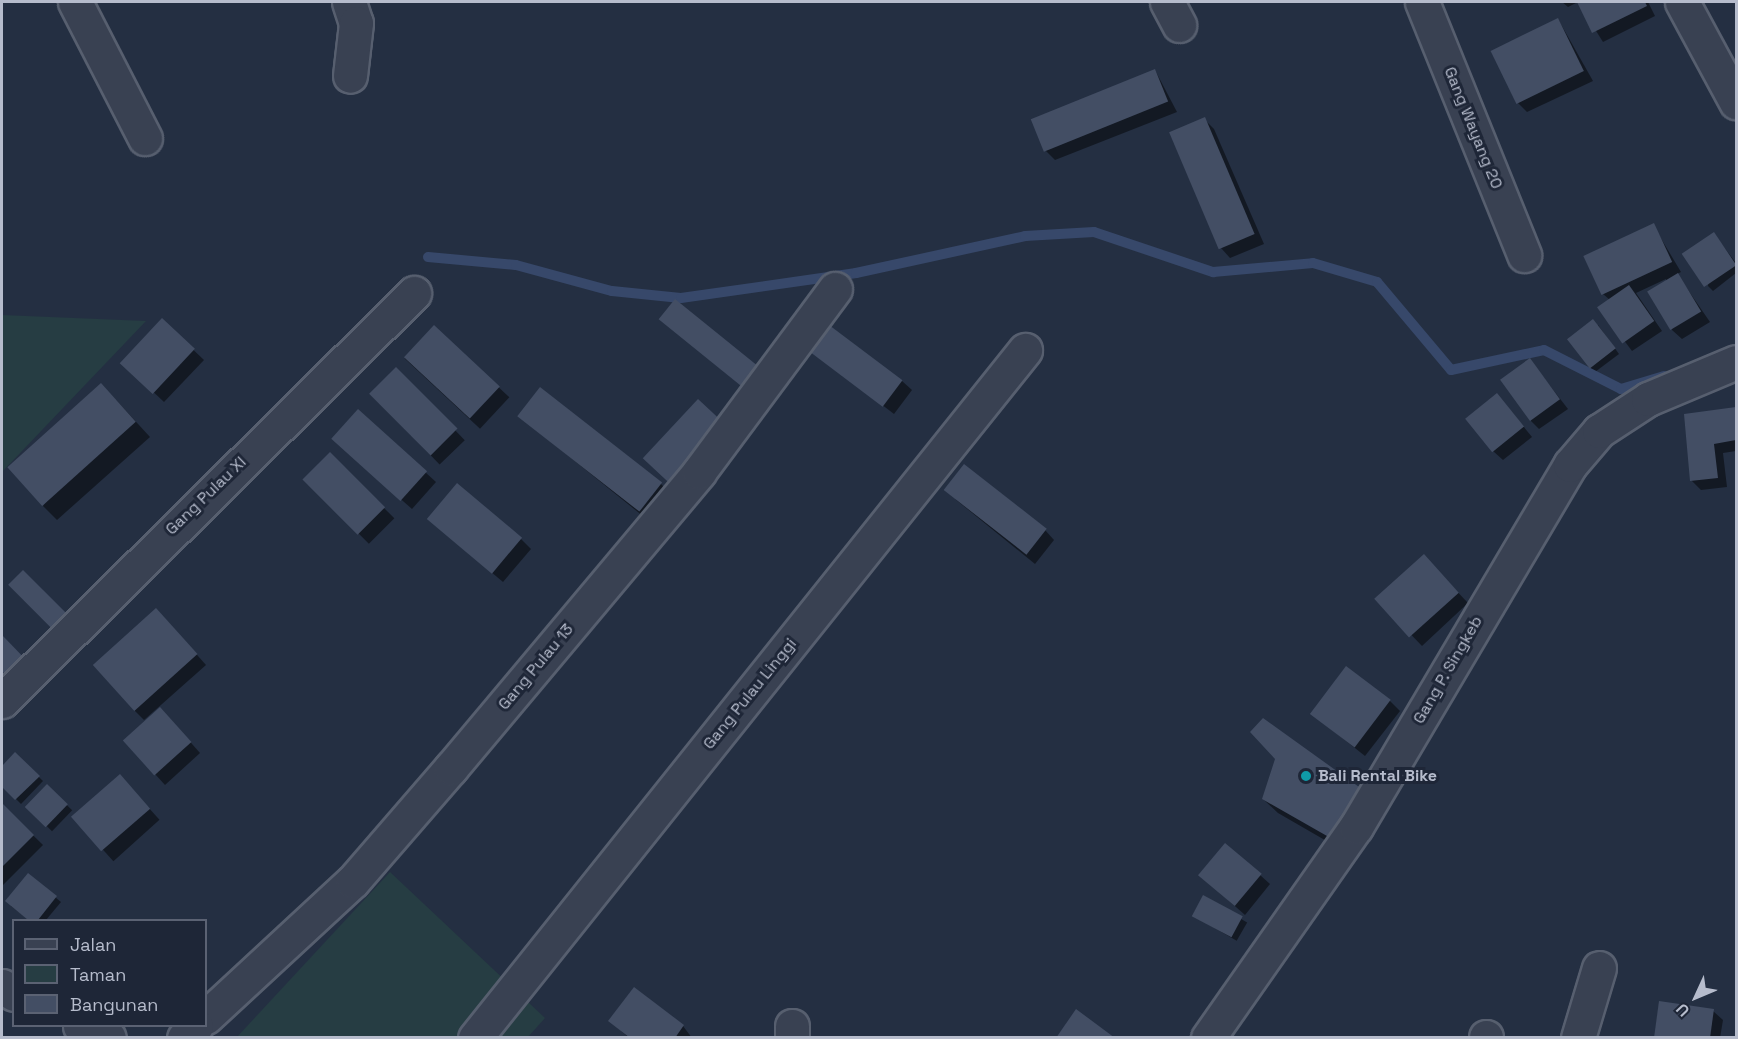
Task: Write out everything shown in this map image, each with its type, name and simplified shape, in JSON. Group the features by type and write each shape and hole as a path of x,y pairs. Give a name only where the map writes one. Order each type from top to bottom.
{"street":[{"path":"75,2 145,138"},
{"path":"349,2 356,23 350,76"},
{"name":"Gang Wayang 20","path":"1422,2 1524,255"},
{"path":"1682,2 1737,102"},
{"name":"Gang Pulau 13","path":"207,1016 353,881 451,768 699,472 835,289"},
{"name":"Gang Pulau XI","path":"2,701 414,293"},
{"name":"Gang Pulau Linggi","path":"475,1038 1025,350"},
{"name":"Gang P. Singkeb","path":"1208,1038 1356,827 1570,465 1599,430 1648,399 1737,362"},
{"path":"1578,1038 1599,968"},
{"path":"82,1027 109,1038"},
{"path":"184,1038 195,1027"}],"green space":[{"path":"2,315 146,321 2,472"},
{"path":"390,872 545,1018 528,1037 236,1038"}],"building":[{"path":"1577,2 1645,2 1647,6 1592,33"},
{"path":"1558,18 1584,71 1516,104 1491,51"},
{"path":"1155,69 1168,101 1044,152 1031,119"},
{"path":"1205,117 1255,234 1219,249 1169,132"},
{"path":"1654,223 1672,262 1601,295 1583,256"},
{"path":"1714,232 1736,265 1704,287 1682,254"},
{"path":"1678,273 1701,312 1670,330 1647,292"},
{"path":"1629,285 1654,321 1622,343 1597,307"},
{"path":"675,299 760,368 743,388 659,319"},
{"path":"162,318 195,349 153,394 120,363"},
{"path":"1593,319 1616,348 1590,368 1567,339"},
{"path":"434,325 500,386 470,419 404,357"},
{"path":"829,325 902,380 883,407 809,351"},
{"path":"1530,358 1560,399 1530,421 1500,380"},
{"path":"396,367 458,429 431,455 369,394"},
{"path":"101,383 136,422 42,506 7,467"},
{"path":"540,387 662,482 639,512 517,416"},
{"path":"1497,393 1524,426 1492,452 1465,419"},
{"path":"698,399 725,424 670,483 643,458"},
{"path":"1736,407 1736,440 1714,444 1718,478 1690,481 1684,414"},
{"path":"358,409 427,471 400,501 331,439"},
{"path":"330,452 385,507 358,535 302,480"},
{"path":"964,464 1047,529 1026,555 944,490"},
{"path":"457,483 522,538 492,574 427,519"},
{"path":"1424,554 1459,593 1409,637 1374,599"},
{"path":"23,570 71,618 56,633 8,585"},
{"path":"156,608 197,654 134,711 93,665"},
{"path":"2,635 31,665 13,683 2,671"},
{"path":"1346,666 1391,700 1355,748 1310,714"},
{"path":"160,707 191,742 154,775 123,740"},
{"name":"Bali Rental Bike","path":"1263,718 1366,792 1334,840 1262,799 1275,759 1250,732"},
{"path":"15,752 40,776 15,800 2,787 2,766"},
{"path":"120,774 150,809 101,851 71,817"},
{"path":"47,784 68,804 46,827 25,807"},
{"path":"2,803 34,835 2,867"},
{"path":"1225,843 1262,874 1235,906 1198,875"},
{"path":"28,873 57,896 39,919 27,919 5,901"},
{"path":"1203,895 1243,916 1231,937 1192,916"},
{"path":"634,987 684,1025 675,1038 630,1038 608,1021"},
{"path":"1659,1001 1714,1009 1710,1038 1654,1038"},
{"path":"1076,1009 1115,1038 1056,1038"}],"waterway":[{"path":"428,257 516,265 612,291 681,298 856,273 1025,236 1094,232 1213,272 1313,263 1377,282 1451,370 1544,350 1621,389 1664,376"}],"place":[{"name":"Bali Rental Bike","path":"1306,776"}]}
